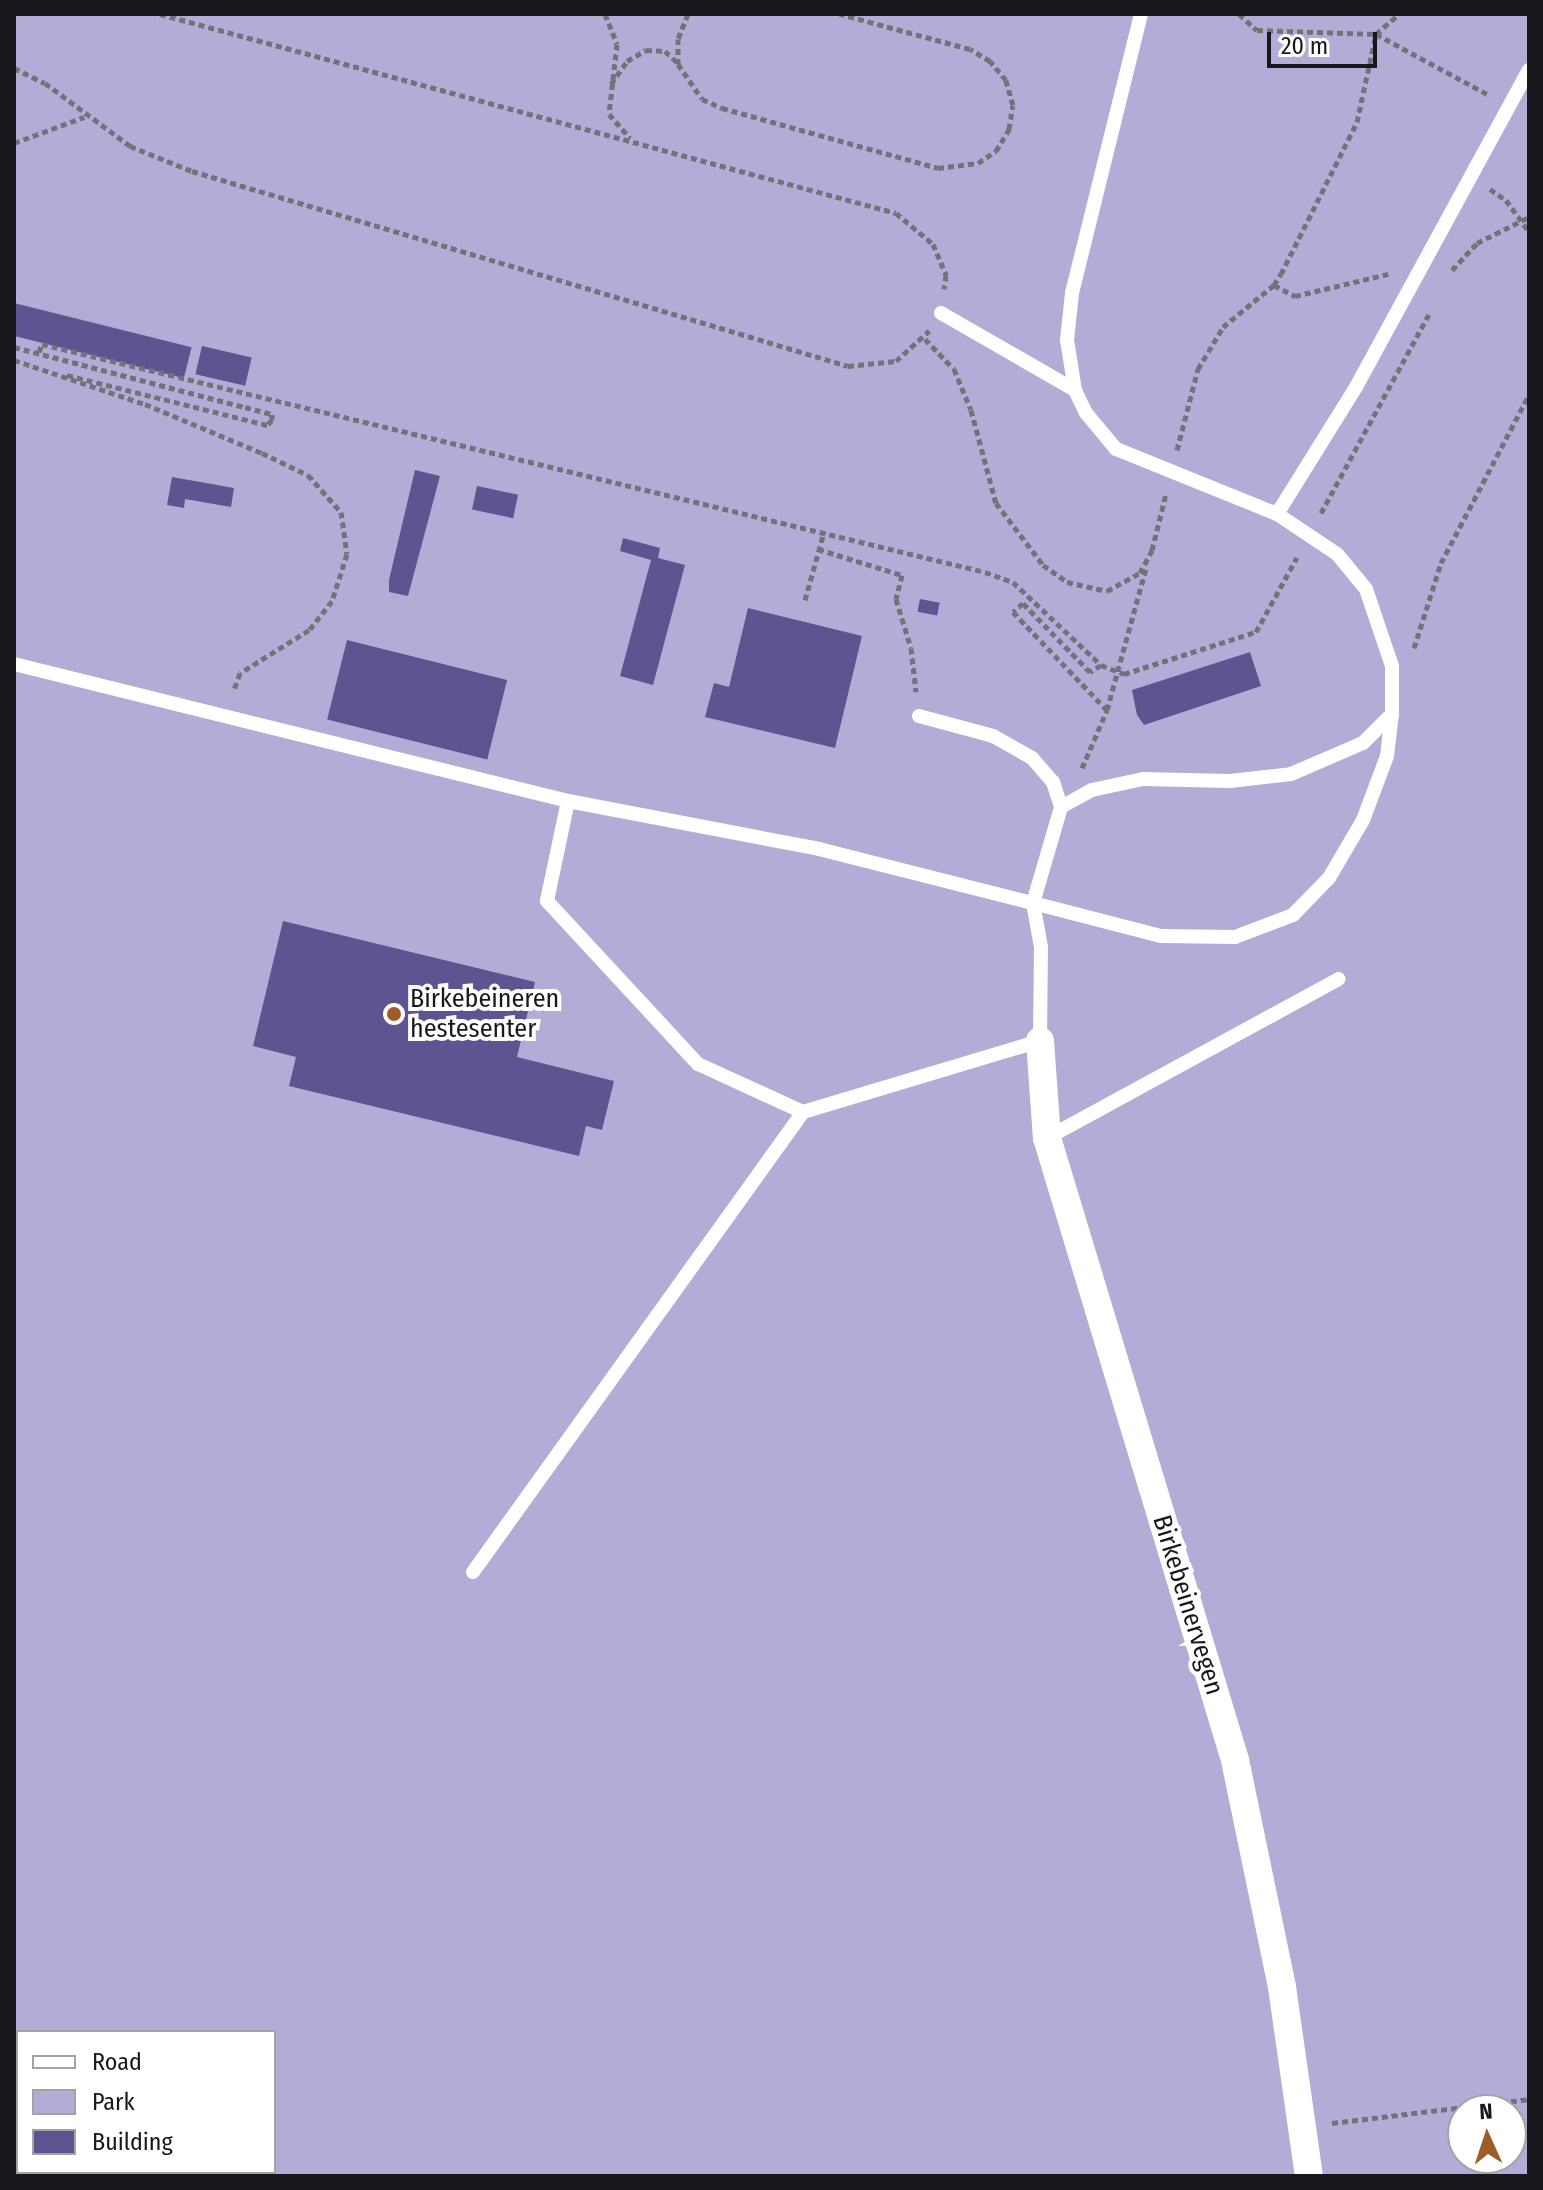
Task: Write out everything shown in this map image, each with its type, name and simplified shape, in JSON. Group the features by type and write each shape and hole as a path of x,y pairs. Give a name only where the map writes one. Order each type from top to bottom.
{"street":[{"name":"Birkebeinervegen","path":"1040,1041 1047,1138 1235,1760 1282,1987 1309,2176"}],"lane":[{"path":"14,664 568,801 819,849 1161,936 1235,937 1293,915 1329,878 1363,820 1387,756 1392,714 1392,666 1366,589 1337,554 1277,514 1135,461 1116,449 1086,413 1075,390 1067,340 1072,293 1141,14"},
{"path":"1277,514 1424,265 1529,70"},
{"path":"941,313 1075,390"},
{"path":"1061,807 1092,790 1143,779 1230,781 1291,774 1363,743 1392,714"},
{"path":"473,1572 803,1112 1040,1041 1041,947 1033,903 1061,807 1053,782 1032,758 993,736 919,716"},
{"path":"568,801 547,901 698,1064 803,1112"},
{"path":"1047,1138 1339,979"}],"path":[{"path":"14,68 45,83 84,117 130,146 192,171 848,366 896,361 925,339 941,313 946,275 933,244 896,213 160,14"},
{"path":"605,14 617,44 609,86 609,114 632,140"},
{"path":"678,64 678,39 688,14"},
{"path":"609,86 627,61 646,50 665,51 678,64 694,91 722,108 923,164 957,168 996,151 1009,129 1013,105 1006,80 990,61 970,49 840,14"},
{"path":"1239,14 1257,30 1376,34 1476,89"},
{"path":"1190,400 1198,369 1223,327 1274,285 1357,122 1376,34 1399,14"},
{"path":"14,143 84,117"},
{"path":"1473,176 1506,200 1529,232"},
{"path":"1448,278 1477,243 1529,217"},
{"path":"1274,285 1295,296 1424,265"},
{"path":"1317,521 1435,303"},
{"path":"925,339 954,369 971,410 996,503 1043,565 1078,586 1107,591 1140,573 1148,561"},
{"path":"39,352 42,344 824,532 1013,582 1101,665 1124,674 1256,632 1302,549"},
{"path":"14,347 272,414 267,425 43,370"},
{"path":"14,360 145,404 262,453 308,475 341,512 347,554 332,601 309,630 240,673 224,716"},
{"path":"1412,654 1441,563 1529,395"},
{"path":"805,600 824,532"},
{"path":"818,549 902,575 896,599 911,648 919,716"},
{"path":"1061,807 1096,742 1152,550"},
{"path":"1101,665 1090,672 1023,603 1013,612 1107,710"},
{"path":"1304,2127 1529,2099"}],"green space":[{"path":"14,14 1529,14 1529,2176 14,2176"}],"building":[{"path":"14,303 192,347 184,378 14,336"},
{"path":"202,346 252,357 245,386 195,374"},
{"path":"415,470 440,476 408,596 389,592 389,580"},
{"path":"172,477 234,488 231,507 185,499 184,508 167,505"},
{"path":"477,486 518,495 513,518 472,509"},
{"path":"623,538 660,548 658,558 685,565 653,685 620,676 651,560 620,551"},
{"path":"920,599 940,603 937,616 918,612"},
{"path":"748,608 862,636 835,748 705,717 714,683 729,687"},
{"path":"347,640 507,680 487,759 327,720"},
{"path":"1250,652 1261,686 1144,725 1137,715 1132,690"},
{"name":"Birkebeineren hestesenter","path":"283,921 535,982 517,1057 614,1081 602,1130 586,1126 579,1156 289,1086 296,1057 253,1046"}],"place":[{"name":"Birkebeineren hestesenter","path":"394,1014"}]}
